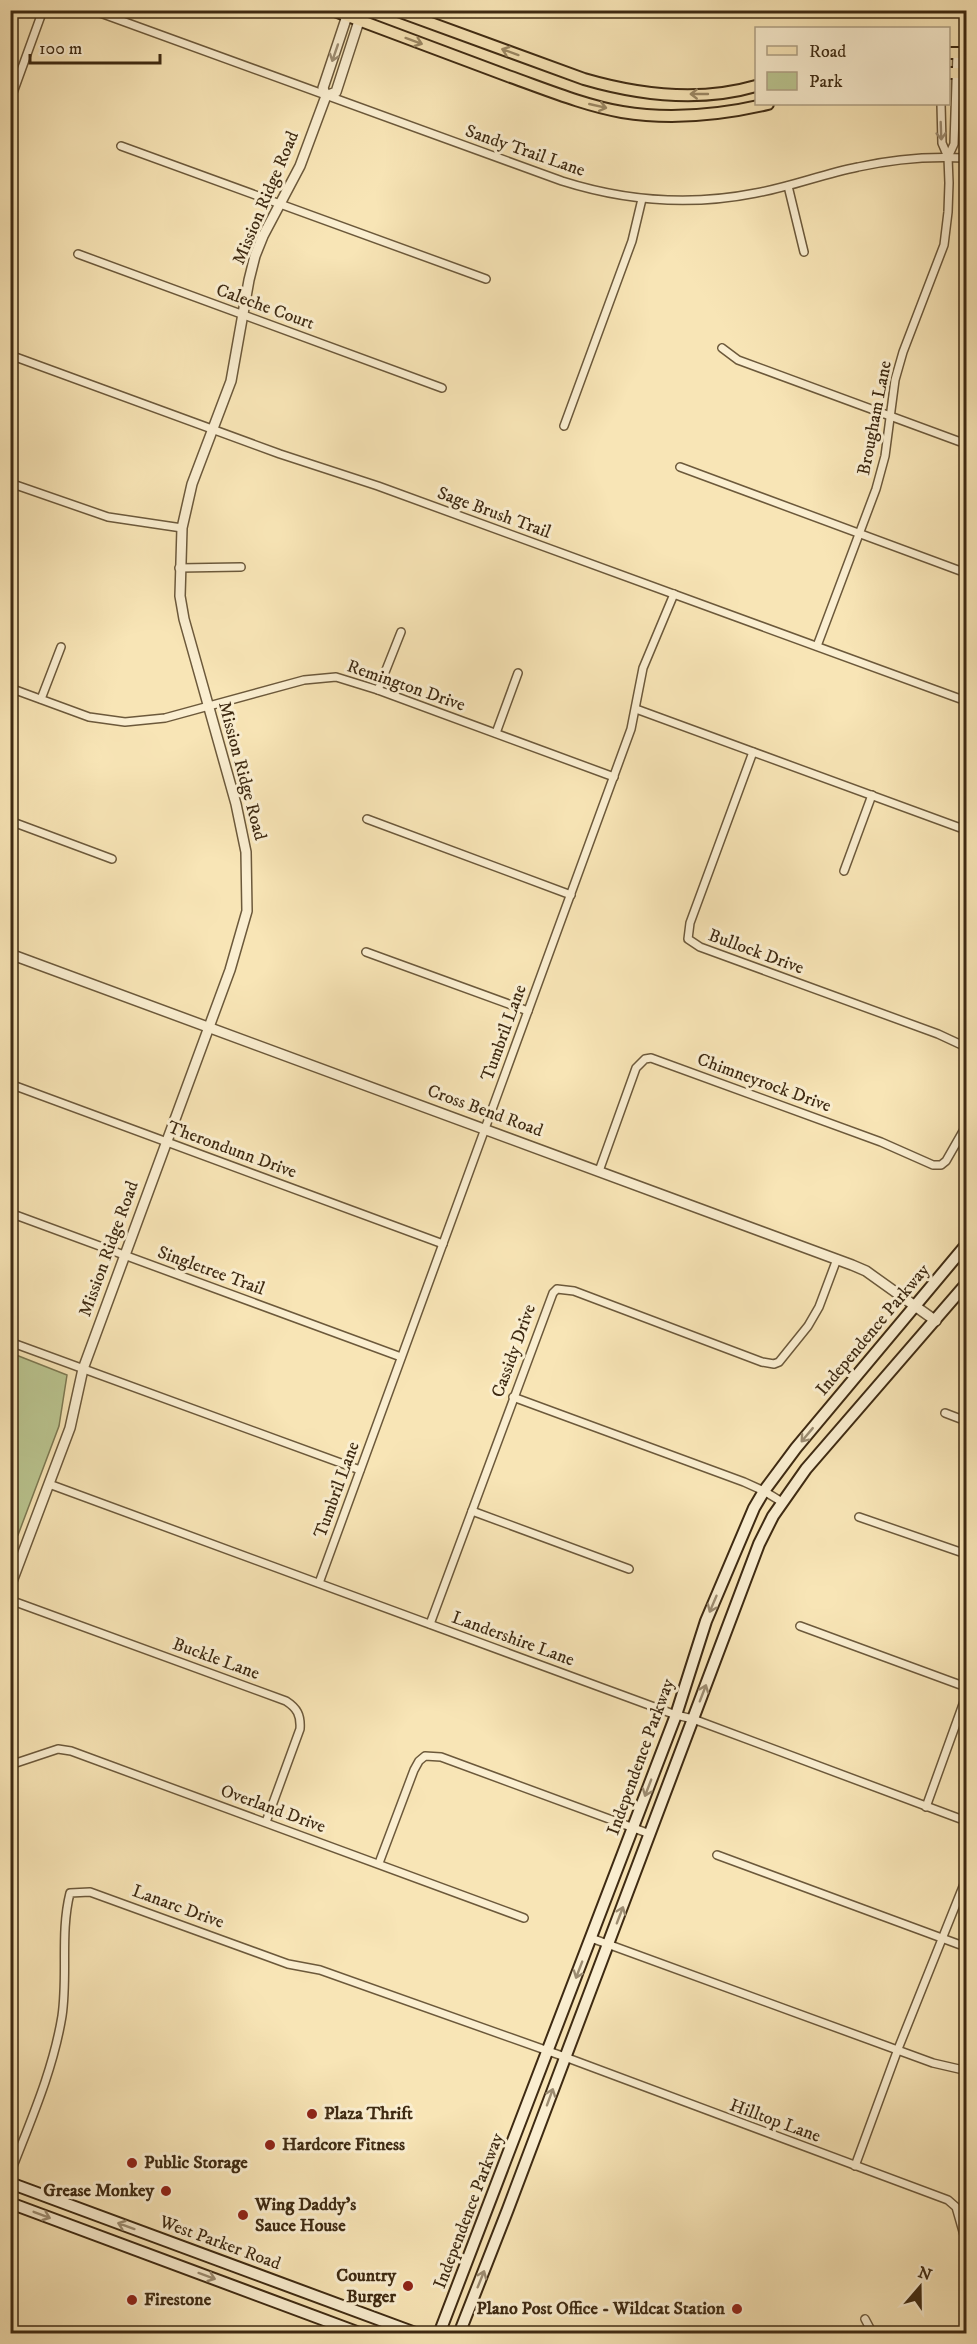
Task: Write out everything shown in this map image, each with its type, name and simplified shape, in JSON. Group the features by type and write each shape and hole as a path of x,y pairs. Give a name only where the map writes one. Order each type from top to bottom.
{"main road":[{"path":"332,10 360,16 552,92 621,111 653,115 696,115 740,111 764,105"},
{"path":"395,10 608,86 642,92 681,94 711,94 755,86"},
{"name":"Independence Parkway","path":"440,2334 676,1715 706,1621 751,1516 764,1491 796,1448 915,1305 964,1253"},
{"name":"Independence Parkway","path":"459,2334 759,1544 782,1502 806,1470 966,1284"},
{"name":"West Parker Road","path":"10,2183 418,2334"},
{"name":"West Parker Road","path":"10,2203 362,2334"},
{"path":"490,2203 508,2209"},
{"path":"179,2265 186,2248"},
{"path":"294,2308 301,2291"}],"street":[{"path":"10,101 43,10"},
{"name":"Sandy Trail Lane","path":"92,10 562,181 607,194 642,199 714,199 788,186 878,163 948,157 966,158"},
{"path":"651,10 669,12 698,10"},
{"name":"Mission Ridge Road","path":"10,1587 70,1428 83,1369 237,952 247,911 246,852 242,826 207,705 180,596 179,568 182,528 192,484 231,381 255,256 300,166 326,96 323,88 349,13"},
{"name":"Mission Ridge Road","path":"326,96 336,92 360,16"},
{"name":"Brougham Lane","path":"948,157 954,144 957,53"},
{"name":"Brougham Lane","path":"818,646 880,477 895,380 903,352 944,245 948,212 948,157 942,143 940,105"},
{"path":"122,146 486,279"},
{"path":"788,186 804,252"},
{"path":"564,426 632,241 642,199"},
{"name":"Caleche Court","path":"78,254 442,388"},
{"path":"722,348 738,360 966,444"},
{"name":"Sage Brush Trail","path":"10,355 213,430 378,486 966,701"},
{"path":"680,467 966,573"},
{"path":"10,483 108,517 182,528"},
{"path":"179,568 241,567"},
{"name":"Tumbril Lane","path":"319,1583 614,777 631,729 643,668 674,594"},
{"path":"378,690 401,632"},
{"path":"41,699 61,647"},
{"path":"496,733 518,673"},
{"name":"Remington Drive","path":"10,688 89,717 125,723 165,718 207,705 321,677 344,679 614,777"},
{"path":"636,709 966,830"},
{"name":"Bullock Drive","path":"753,752 690,923 688,939 700,947 938,1034 966,1047"},
{"path":"844,871 872,795"},
{"path":"367,819 571,894"},
{"path":"10,822 112,859"},
{"path":"366,952 528,1011"},
{"name":"Cross Bend Road","path":"10,954 837,1259 866,1271 936,1321"},
{"name":"Chimneyrock Drive","path":"599,1171 636,1068 645,1059 651,1058 881,1142 933,1166 941,1165 946,1161 966,1126"},
{"name":"Therondunn Drive","path":"10,1084 443,1244"},
{"name":"Singletree Trail","path":"10,1213 401,1357"},
{"name":"Cassidy Drive","path":"430,1624 550,1297 557,1289 574,1291 762,1362 774,1364 783,1359 815,1316 837,1259"},
{"path":"10,1342 360,1470"},
{"path":"513,1397 764,1491 782,1502"},
{"path":"945,1413 966,1421"},
{"name":"Landershire Lane","path":"50,1484 966,1821"},
{"path":"471,1511 629,1569"},
{"path":"859,1517 966,1554"},
{"name":"Buckle Lane","path":"10,1600 286,1701 294,1707 299,1713 300,1729 266,1822"},
{"path":"800,1626 966,1687"},
{"path":"926,1807 966,1696"},
{"name":"Overland Drive","path":"10,1765 58,1749 71,1751 524,1918"},
{"path":"379,1863 414,1770 418,1761 425,1756 441,1757 650,1834"},
{"path":"717,1855 966,1947"},
{"path":"855,2166 898,2049 966,1879"},
{"name":"Lanarc Drive","path":"10,2174 56,2047 64,1991 64,1922 70,1893 98,1894 288,1964 320,1970 548,2052"},
{"path":"591,1938 933,2063 959,2069"},
{"name":"Hilltop Lane","path":"548,2052 953,2203 957,2207 966,2242"},
{"path":"865,2319 873,2334"}],"green space":[{"path":"11,1353 67,1375 59,1426 18,1535 10,1532"}],"place":[{"name":"Plaza Thrift","path":"312,2114"},
{"name":"Hardcore Fitness","path":"270,2145"},
{"name":"Public Storage","path":"132,2163"},
{"name":"Grease Monkey","path":"166,2191"},
{"name":"Wing Daddy's Sauce House","path":"243,2215"},
{"name":"Country Burger","path":"408,2286"},
{"name":"Firestone","path":"132,2300"},
{"name":"Plano Post Office - Wildcat Station","path":"737,2309"}]}
